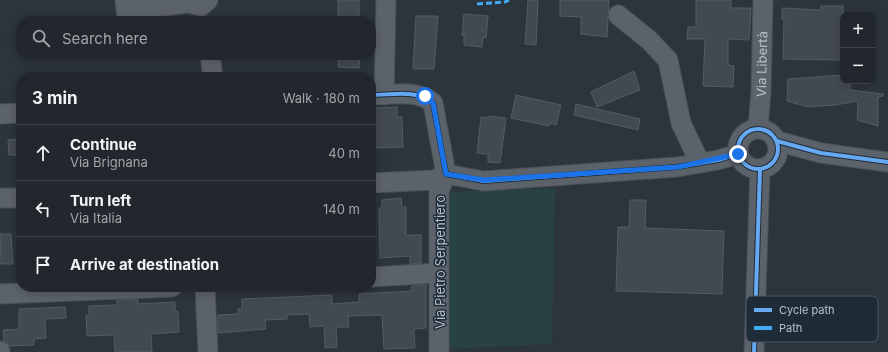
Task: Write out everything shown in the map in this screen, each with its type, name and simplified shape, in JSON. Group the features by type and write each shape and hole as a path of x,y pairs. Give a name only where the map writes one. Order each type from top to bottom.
{"street":[{"path":"124,0 126,11 188,3 204,9"},
{"path":"386,0 377,95 415,94 425,96 433,103 446,174"},
{"name":"Via Libertà","path":"758,128 761,91 763,0"},
{"path":"618,15 649,40 668,60 681,123 700,163"},
{"path":"211,60 212,72"},
{"path":"0,114 16,113"},
{"path":"758,296 767,166 778,153 777,141 770,132 758,128 746,132 739,142 738,154 747,166 767,166 821,153"},
{"path":"777,141 821,153 888,162"},
{"path":"376,183 434,180 446,174 484,180 678,167 738,154"},
{"name":"Via Pietro Serpentiero","path":"439,352 439,191 446,174"},
{"path":"0,198 16,198"},
{"path":"376,277 439,273"},
{"path":"0,294 49,292"},
{"path":"205,292 208,352"},
{"path":"754,352 755,342"}],"green space":[{"path":"555,188 552,344 448,349 447,192"}],"building":[{"path":"338,0 359,0 359,16 338,16"},
{"path":"528,0 538,0 536,45 525,44"},
{"path":"560,0 609,0 607,37 581,34 581,17 560,16"},
{"path":"696,0 731,0 731,8 751,8 749,40 728,39 728,65 734,66 733,87 703,86 705,39 687,39 688,27 696,27"},
{"path":"821,6 843,6 843,12 840,12 840,60 783,59 784,19 782,19 782,8 821,10"},
{"path":"464,14 488,16 486,38 483,37 482,47 464,45 464,35 462,35"},
{"path":"416,16 438,16 434,69 413,69"},
{"path":"339,60 360,60 359,68 338,67"},
{"path":"634,71 640,90 597,107 591,92"},
{"path":"840,75 840,84 850,84 850,90 883,94 883,96 878,97 878,126 857,120 858,101 835,105 808,107 787,101 788,79"},
{"path":"516,95 561,105 556,125 550,123 549,126 511,118"},
{"path":"576,104 640,119 638,130 574,115"},
{"path":"397,107 397,117 402,117 403,147 376,148 376,108"},
{"path":"489,116 506,118 500,163 488,162 488,154 477,153 481,117 488,118"},
{"path":"16,139 16,155 9,155 8,140"},
{"path":"401,198 402,207 406,207 406,235 421,235 421,263 410,264 410,256 380,258 379,208 382,208 382,200"},
{"path":"630,200 646,200 645,228 724,231 722,294 616,291 618,227 629,227"},
{"path":"0,234 11,234 13,264 1,264"},
{"path":"426,285 426,328 414,329 415,348 384,349 382,315 348,316 349,327 336,327 337,347 325,348 324,326 310,327 309,314 287,315 287,319 265,320 266,329 218,333 218,315 238,314 238,309 242,309 242,299 332,295 332,304 359,302 359,294 412,291 412,286"},
{"path":"138,299 138,304 175,302 175,311 178,312 179,332 151,334 152,352 115,352 114,335 87,336 86,315 89,315 89,306 117,305 117,300"},
{"path":"65,307 66,318 45,319 46,338 34,339 34,345 10,346 4,341 3,330 19,329 19,309"}],"marked path":[{"path":"477,4 505,2 509,0"}],"cycle path":[{"path":"376,95 412,94 420,96 433,103 446,174 484,181 677,167 718,160 738,154"},
{"path":"762,129 769,132 775,138 778,149 777,157 769,166 762,169 754,169 747,166 739,157 738,145 741,138 750,130 762,129"},
{"path":"777,141 821,153 888,162"},
{"path":"756,296 760,169"},
{"path":"754,342 754,352"}],"route":[{"path":"425,96 433,103 446,174 484,180 678,167 718,160 738,154"}]}
